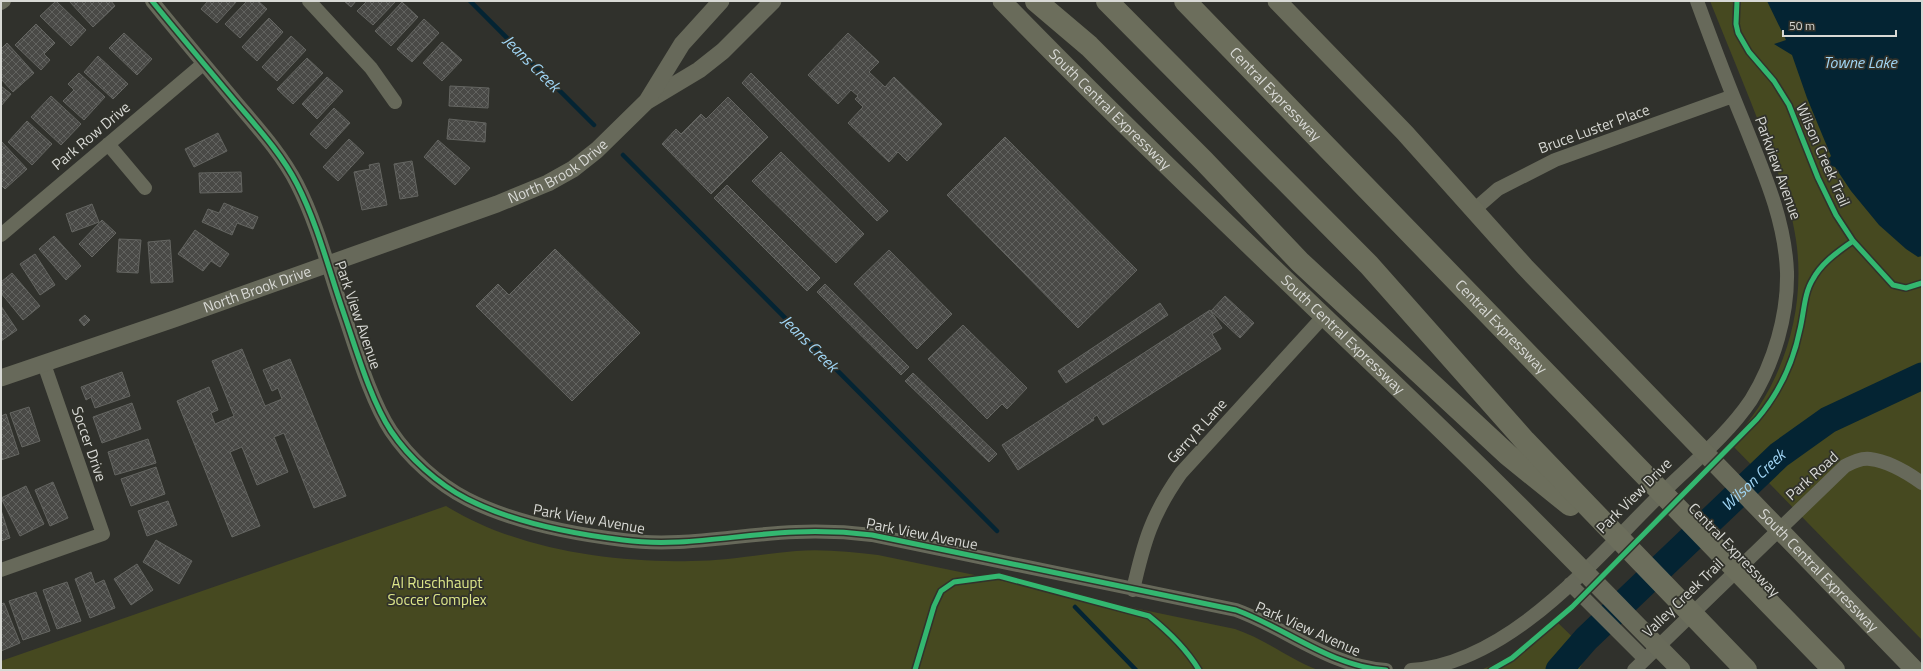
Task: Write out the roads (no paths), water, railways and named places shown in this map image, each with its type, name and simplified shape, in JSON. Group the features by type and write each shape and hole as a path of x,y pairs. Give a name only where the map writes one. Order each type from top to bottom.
{"highway":[{"path":"1036,1 1089,46 1204,161 1300,262 1508,455 1636,558"},
{"path":"1106,1 1369,265 1525,441 1636,558 1740,664"},
{"name":"Central Expressway","path":"1185,1 1834,670"}],"main road":[{"name":"South Central Expressway","path":"1002,1 1064,65 1489,476 1681,670"},
{"name":"South Central Expressway","path":"1277,1 1405,133 1475,209 1525,267 1915,670"}],"street":[{"name":"Park View Avenue","path":"152,1 203,64 279,153 303,198 328,264 372,391 390,430 404,447 433,475 465,498 506,514 555,527 624,540 648,542 691,542 795,532 872,535 1236,610 1272,625 1340,660 1365,667 1386,670"},
{"path":"309,1 371,68 395,102"},
{"name":"North Brook Drive","path":"647,101 682,44 721,1"},
{"name":"North Brook Drive","path":"1,378 497,204 548,183 573,169 597,150 647,101 699,70 723,51 773,1"},
{"name":"Parkview Avenue","path":"1697,1 1778,212 1783,231 1787,272 1786,295 1782,317 1770,363 1751,399 1723,434"},
{"name":"Park Row Drive","path":"1,235 203,64"},
{"name":"Bruce Luster Place","path":"1475,209 1498,189 1555,160 1733,96"},
{"path":"108,144 145,188"},
{"name":"Gerry R Lane","path":"1133,590 1147,534 1166,495 1181,473 1323,317"},
{"name":"Soccer Drive","path":"1,570 103,534 44,364"},
{"name":"Park View Drive","path":"1570,584 1723,434"},
{"name":"Park Road","path":"1791,518 1845,466 1857,460 1869,458 1882,462 1922,483"},
{"name":"Valley Creek Trail","path":"1634,670 1791,518"},
{"path":"1411,670 1447,664 1474,654 1500,640 1521,625 1570,584 1645,658"}],"water":[{"name":"Towne Lake","path":"1767,1 1922,1 1922,256 1918,257 1906,249 1879,225 1851,191 1835,167 1828,165 1826,161 1831,156 1807,98 1792,55 1774,44 1786,40"}],"waterway":[{"name":"Jeans Creek","path":"470,1 594,125"},
{"name":"Jeans Creek","path":"623,155 997,531"},
{"name":"Wilson Creek","path":"1559,670 1586,639 1779,455 1828,420 1922,376"},
{"name":"Jeans Creek","path":"1075,607 1136,670"}],"park label":[{"name":"Al Ruschhaupt Soccer Complex","path":"437,592"}]}
